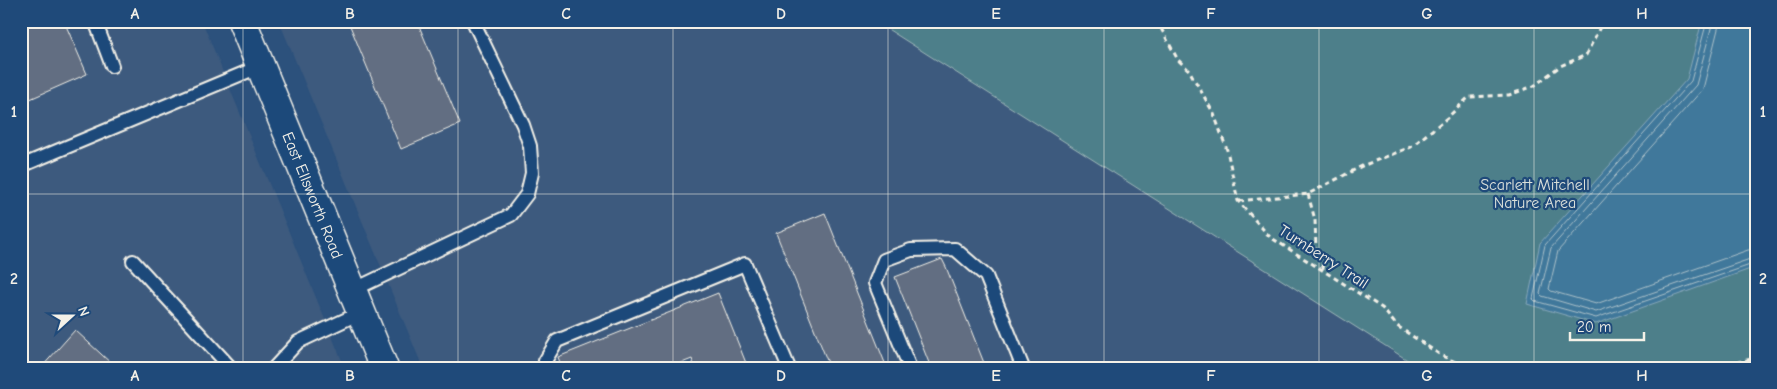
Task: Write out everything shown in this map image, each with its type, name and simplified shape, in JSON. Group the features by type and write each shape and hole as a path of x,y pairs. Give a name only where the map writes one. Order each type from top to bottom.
{"main road":[{"name":"East Ellsworth Road","path":"242,21 384,368"}],"lane":[{"path":"95,21 112,66"},
{"path":"274,368 298,342 357,301 511,215 527,194 532,173 530,146 523,125 473,21"},
{"path":"21,166 261,66"},
{"path":"910,368 875,283 884,260 911,250 955,249 986,276 1023,368"},
{"path":"134,261 231,368"},
{"path":"548,368 546,361 557,341 745,264 789,368"}],"path":[{"path":"1157,21 1178,60 1189,70 1214,114 1228,150 1238,201 1308,194 1362,166 1410,147 1448,118 1469,97 1509,95 1534,86 1560,66 1586,55 1603,21"},
{"path":"1308,194 1315,220 1316,248 1325,273"},
{"name":"Turnberry Trail","path":"1238,201 1270,237 1382,308 1396,326 1442,356 1469,368"},
{"path":"1710,368 1756,358"}],"shaded area":[{"path":"21,21 202,21 345,368 21,368"},
{"path":"279,21 875,21 1420,368 423,368"}],"green space":[{"name":"Scarlett Mitchell Nature Area","path":"875,21 1756,21 1756,368 1420,368"}],"water":[{"path":"1702,21 1756,21 1756,267 1596,324 1527,304 1540,243 1687,79"}],"building":[{"path":"21,21 64,21 87,74 21,103"},
{"path":"348,21 417,21 460,124 401,149"},
{"path":"825,213 887,368 830,368 776,233"},
{"path":"942,259 986,368 931,368 895,277"},
{"path":"718,293 748,368 695,368 692,359 669,368 562,368 558,357"},
{"path":"75,330 114,366 113,368 41,368"}]}
